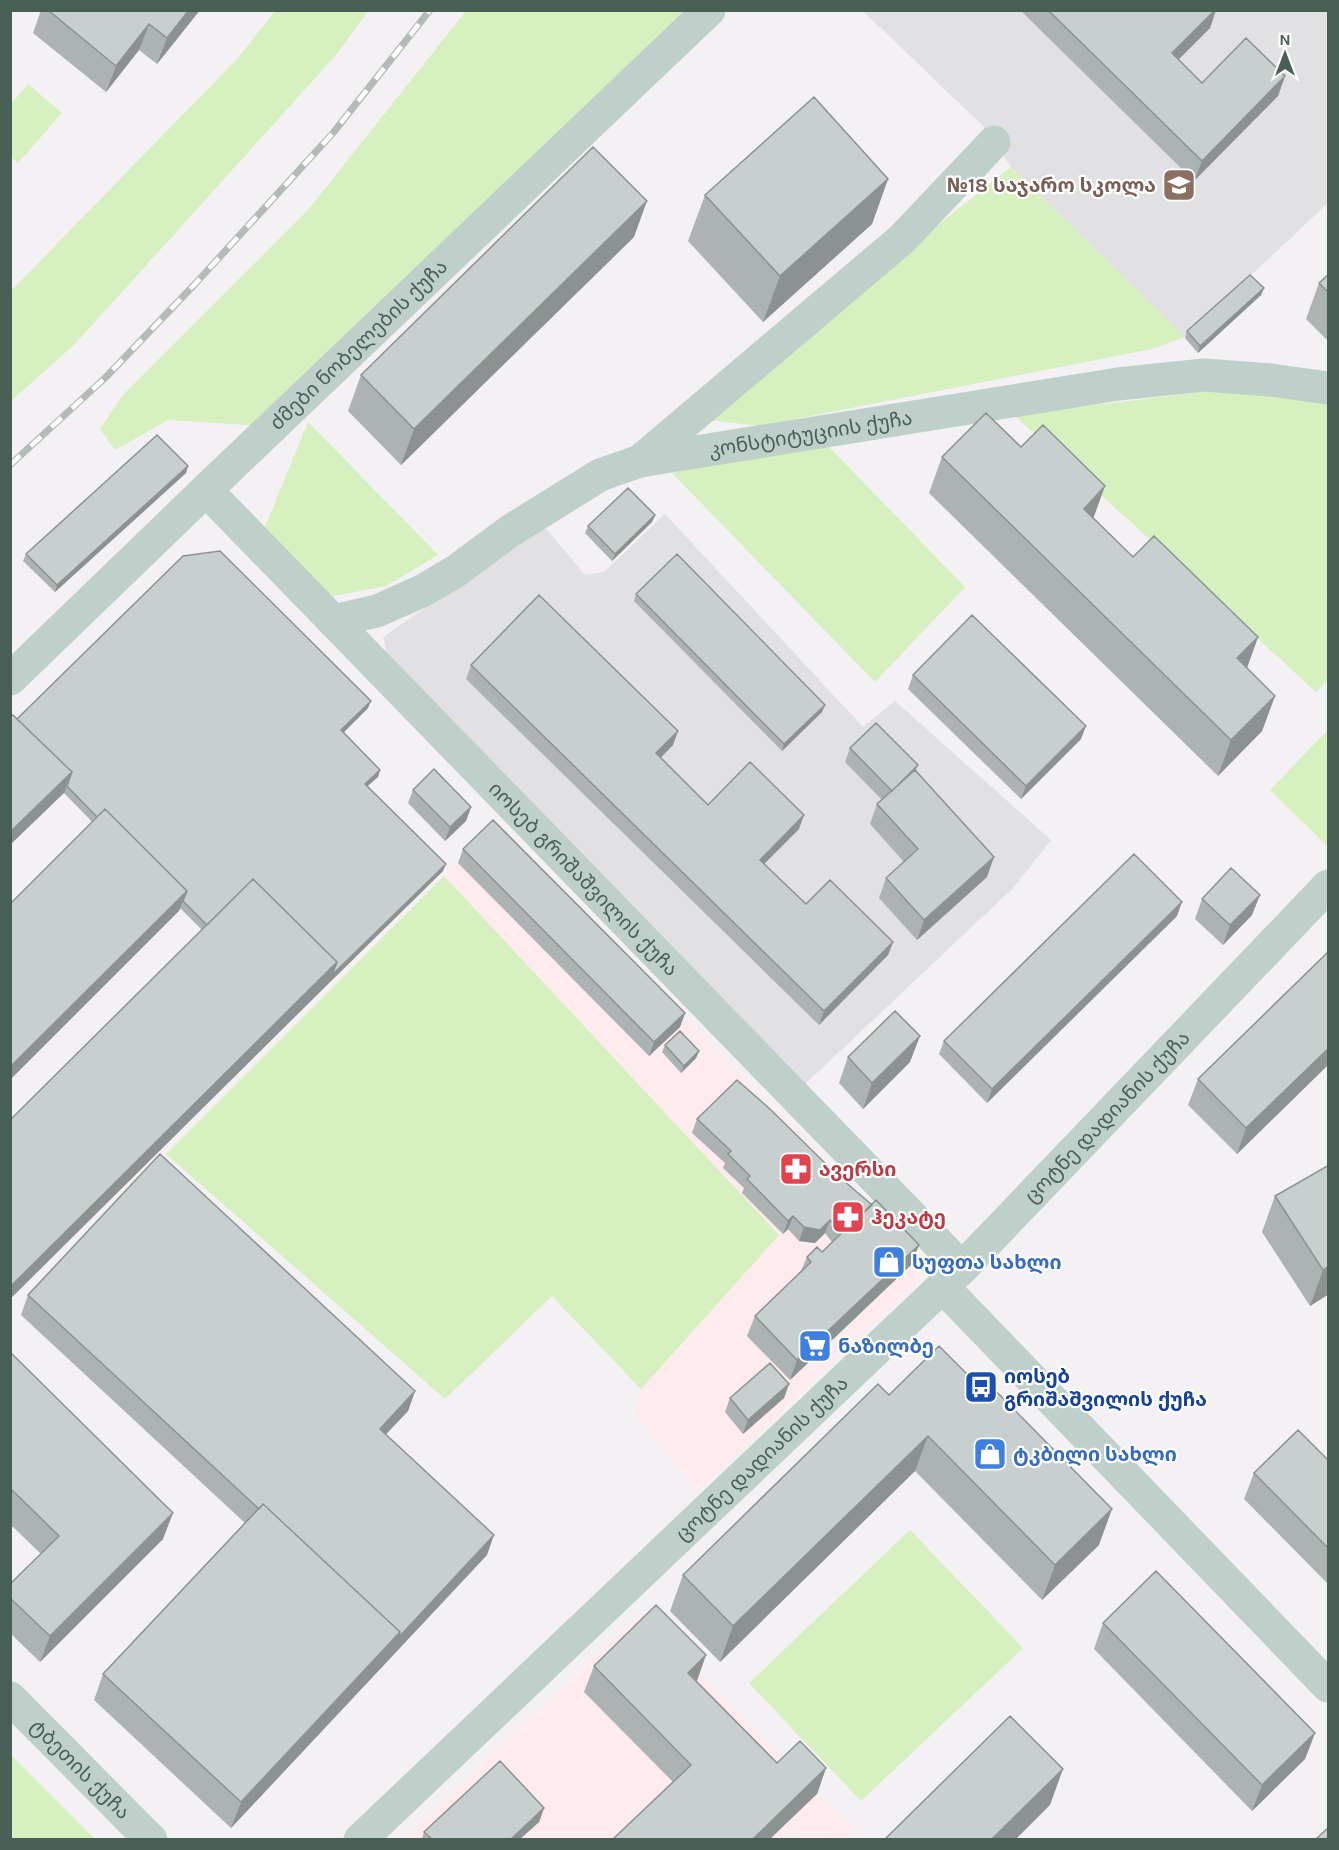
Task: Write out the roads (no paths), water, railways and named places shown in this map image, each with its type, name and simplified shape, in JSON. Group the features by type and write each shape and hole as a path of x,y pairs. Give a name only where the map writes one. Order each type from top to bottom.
{"street":[{"name":"ძმები ნობელების ქუჩა","path":"10,680 709,10"},
{"path":"640,461 902,239 994,142"},
{"name":"კონსტიტუციის ქუჩა","path":"333,621 377,611 424,590 456,571 510,531 600,475 640,461 1118,384 1204,375 1271,380 1329,388"},
{"name":"იოსებ გრიშაშვილის ქუჩა","path":"206,490 333,621 952,1277 1329,1686"},
{"name":"ცოტნე დადიანის ქუჩა","path":"360,1839 952,1277 1329,886"},
{"name":"ტბეთის ქუჩა","path":"10,1698 151,1839"}],"railway":[{"path":"10,465 105,378 195,284 333,133 430,10"}],"place":[{"name":"№18 საჯარო სკოლა","path":"1179,185"},
{"name":"ავერსი","path":"796,1169"},
{"name":"ჰეკატე","path":"848,1217"},
{"name":"სუფთა სახლი","path":"889,1262"},
{"name":"ნაზილბე","path":"815,1346"},
{"name":"იოსებ გრიშაშვილის ქუჩა","path":"981,1387"},
{"name":"ტკბილი სახლი","path":"990,1454"}]}
